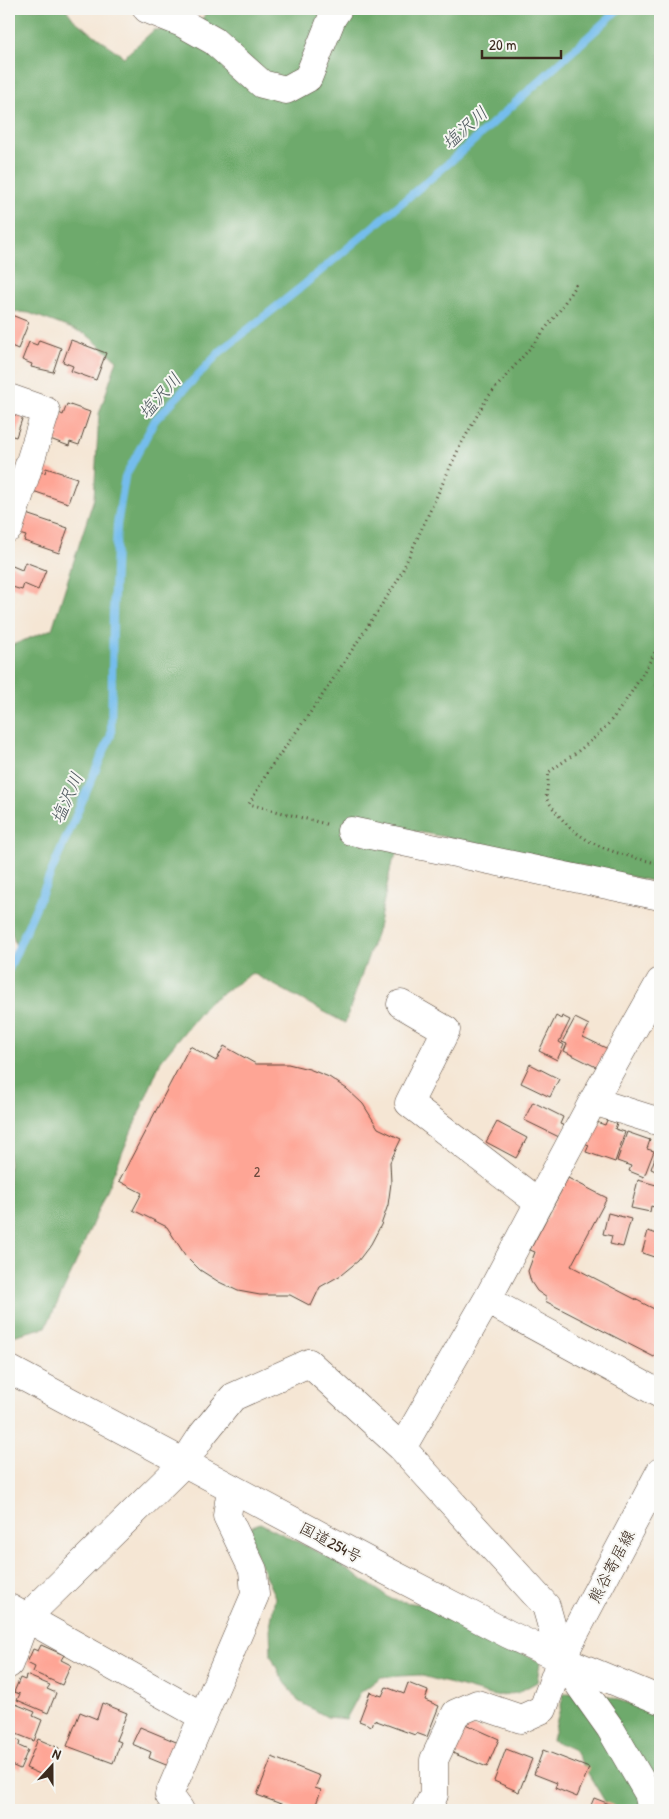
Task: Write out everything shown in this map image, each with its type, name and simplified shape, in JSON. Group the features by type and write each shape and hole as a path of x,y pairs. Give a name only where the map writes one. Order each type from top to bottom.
{"main road":[{"path":"147,9 182,23 214,41 262,84 286,90 308,78 332,18 338,9"},
{"path":"9,398 46,411 9,528"},
{"path":"351,831 660,896"},
{"path":"402,1448 487,1300 593,1100 660,982"},
{"path":"400,1004 446,1030 409,1103 539,1202"},
{"path":"593,1100 660,1122"},
{"path":"487,1300 660,1394"},
{"path":"9,1664 17,1613 184,1463 203,1434 233,1397 309,1363 402,1448 546,1606 561,1659 610,1728 648,1793 652,1810"},
{"name":"国道254号","path":"9,1369 380,1568 508,1634 561,1659 660,1700"},
{"name":"熊谷寄居線","path":"426,1810 434,1795 434,1760 456,1713 477,1704 521,1719 543,1708 561,1659 660,1472"},
{"path":"180,1810 169,1795 255,1595 253,1570 226,1516 232,1488"},
{"path":"17,1613 202,1716"}],"path":[{"path":"351,831 249,804 270,768 320,699 398,580 459,448 487,398 537,340 560,310 576,284"},
{"path":"660,644 629,696 608,724 576,753 549,772 546,798 557,817 582,838 606,850 660,864"}],"green space":[{"path":"9,9 66,9 74,20 124,57 154,30 194,30 209,9 660,9 660,883 503,848 413,831 392,862 378,928 345,1023 252,973 208,1003 162,1059 71,1274 46,1327 9,1337 9,962 17,950 9,923 9,651 10,646 52,629 94,498 99,414 117,360 86,334 29,313 9,311"},
{"path":"260,1523 328,1557 393,1600 424,1605 540,1662 537,1682 517,1693 494,1696 419,1675 381,1677 360,1693 346,1719 327,1717 298,1701 280,1675 271,1656 270,1627 275,1597 254,1551 250,1527"},
{"path":"564,1693 601,1694 651,1711 660,1716 660,1810 610,1810 574,1750 552,1740"}],"building":[{"path":"9,314 29,322 18,349 9,345"},
{"path":"39,340 61,348 53,372 31,367 32,364 22,360 29,342 37,345"},
{"path":"71,340 106,353 96,380 71,371 73,366 63,362"},
{"path":"67,404 90,412 79,445 70,442 69,446 50,439 59,413 63,415"},
{"path":"9,407 24,413 16,437 9,435"},
{"path":"46,468 77,478 68,503 30,490 36,470 45,473"},
{"path":"26,514 68,528 59,553 24,541 26,536 19,534"},
{"path":"25,562 46,570 38,590 24,584 22,590 9,586 10,565 22,570"},
{"path":"556,1016 561,1019 562,1016 570,1020 559,1042 564,1045 557,1060 539,1051"},
{"path":"575,1018 589,1025 583,1037 608,1049 598,1068 564,1051 567,1044 562,1042"},
{"path":"190,1046 216,1061 224,1046 256,1064 288,1064 309,1069 329,1077 347,1089 363,1104 378,1128 401,1139 390,1162 391,1183 388,1205 381,1225 371,1244 358,1261 341,1275 320,1287 311,1306 290,1295 260,1295 238,1291 200,1270 185,1255 167,1227 133,1210 142,1193 119,1181"},
{"path":"530,1064 559,1079 550,1097 521,1083"},
{"path":"533,1102 563,1117 560,1124 565,1126 559,1137 524,1120"},
{"path":"591,1120 605,1125 607,1120 617,1123 615,1129 625,1132 615,1162 586,1152 589,1145 584,1143"},
{"path":"497,1122 527,1138 516,1158 486,1142"},
{"path":"627,1132 650,1140 647,1149 654,1151 644,1177 629,1171 631,1166 617,1161"},
{"path":"660,1143 660,1173 651,1169"},
{"path":"568,1178 607,1198 571,1266 660,1312 660,1346 654,1357 545,1301 547,1298 537,1291 531,1282 528,1271 535,1252 530,1250"},
{"path":"638,1180 660,1186 660,1209 651,1206 650,1212 631,1208"},
{"path":"608,1213 631,1219 623,1247 610,1244 612,1236 603,1234"},
{"path":"648,1231 660,1235 660,1259 642,1253"},
{"path":"41,1645 64,1655 61,1660 71,1665 62,1685 33,1672 35,1667 27,1663 33,1649 38,1651"},
{"path":"26,1675 50,1685 47,1689 56,1693 48,1713 17,1700 20,1694 14,1692 20,1678 25,1680"},
{"path":"408,1683 428,1691 425,1700 439,1706 427,1737 416,1733 415,1735 374,1720 372,1726 359,1721 370,1692 382,1696 386,1687 404,1694"},
{"path":"13,1703 35,1712 33,1716 42,1720 34,1741 9,1731 9,1709"},
{"path":"102,1703 127,1713 116,1740 121,1742 113,1763 67,1746 80,1712 97,1719"},
{"path":"463,1723 499,1739 487,1767 450,1752"},
{"path":"140,1727 181,1744 171,1767 149,1758 151,1752 132,1744"},
{"path":"9,1736 20,1741 19,1746 28,1750 20,1769 9,1764"},
{"path":"38,1739 59,1748 47,1777 26,1768"},
{"path":"506,1749 532,1759 519,1792 494,1781"},
{"path":"543,1750 589,1768 577,1797 555,1788 557,1783 534,1774"},
{"path":"272,1757 320,1776 315,1788 321,1790 314,1810 301,1808 297,1810 257,1795"},
{"path":"594,1798 625,1810 589,1810"}],"waterway":[{"name":"塩沢川","path":"9,969 111,735 117,525 125,477 155,420 221,351 299,289 450,162 619,9"}]}
